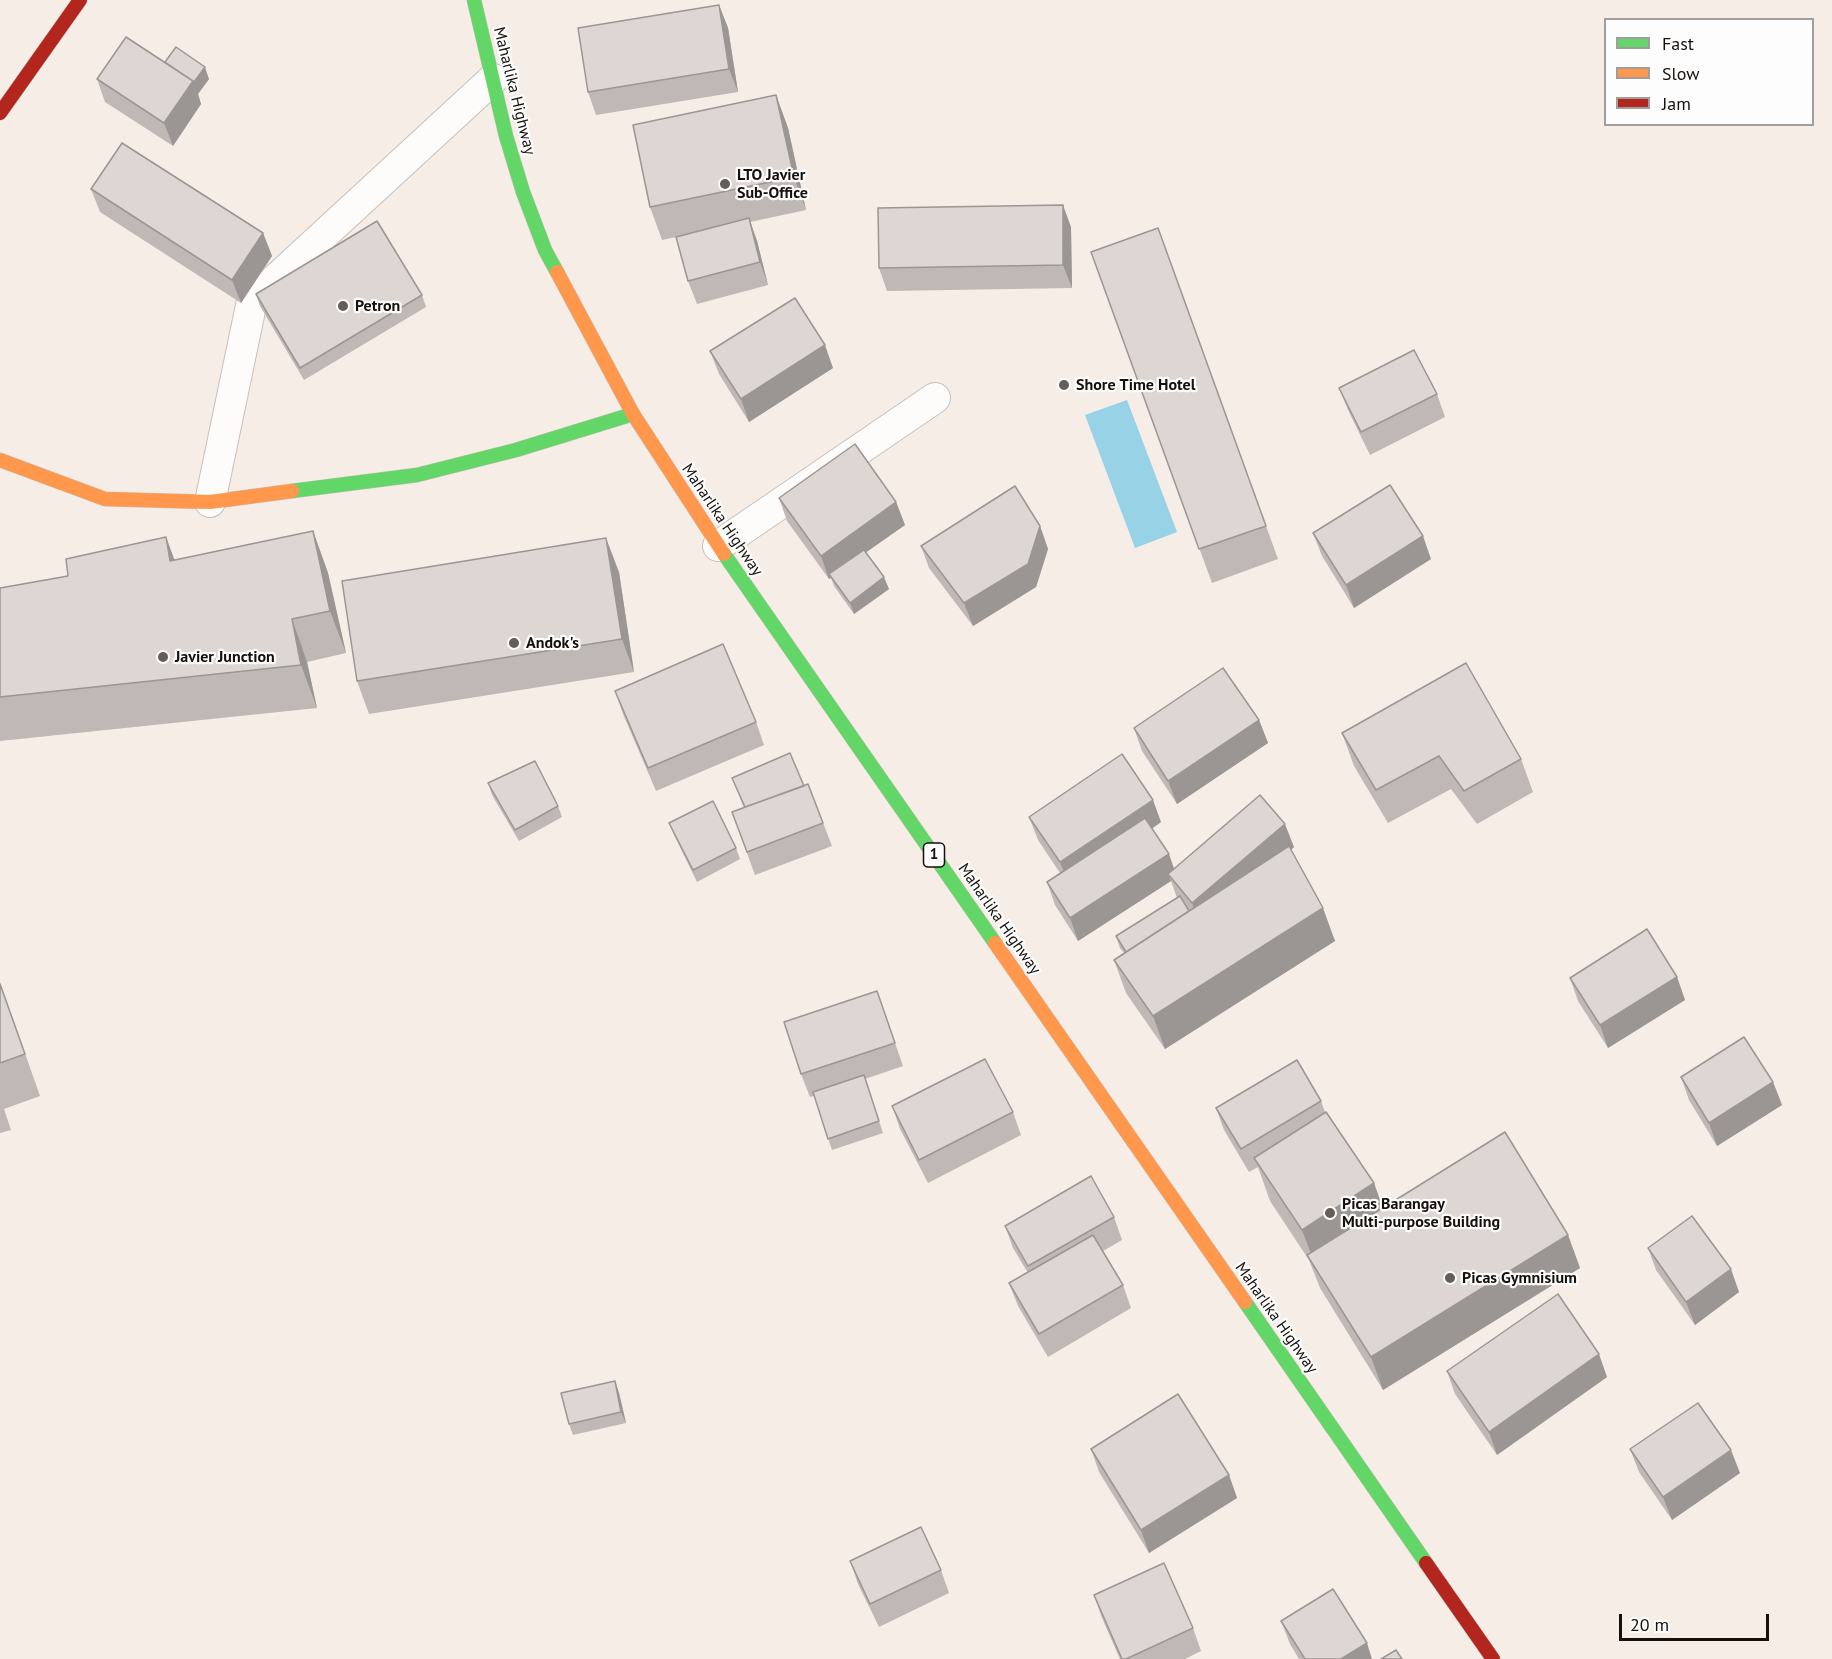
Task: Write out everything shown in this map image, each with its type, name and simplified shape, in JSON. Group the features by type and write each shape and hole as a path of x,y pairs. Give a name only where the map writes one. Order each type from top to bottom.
{"main road":[{"path":"0,113 80,0"},
{"name":"Maharlika Highway","path":"474,0 506,136 545,250 633,414 718,546 1493,1659"},
{"path":"0,460 105,498 210,502 417,475 516,450 633,414"}],"lane":[{"path":"210,502 252,301 493,79"},
{"path":"718,546 934,398"}],"water":[{"path":"1127,400 1177,532 1135,548 1085,415"}],"building":[{"path":"719,5 729,69 588,92 578,28"},
{"path":"126,37 193,81 164,123 97,79"},
{"path":"176,47 205,67 194,82 165,62"},
{"path":"776,95 794,177 650,207 633,125"},
{"path":"122,143 263,233 232,280 91,189"},
{"path":"1063,205 1063,265 879,268 878,208"},
{"path":"749,218 760,262 688,281 676,237"},
{"name":"Petron","path":"377,221 422,295 300,368 256,294"},
{"path":"1158,228 1266,526 1199,549 1091,252"},
{"path":"795,298 825,345 741,399 710,351"},
{"path":"1414,350 1437,394 1361,432 1339,388"},
{"path":"855,444 896,502 821,556 779,498"},
{"path":"1390,485 1423,536 1346,585 1313,533"},
{"path":"1015,486 1040,526 1028,564 964,603 921,546"},
{"name":"Javier Junction","path":"313,531 330,611 292,619 301,665 0,697 0,588 68,576 66,559 166,537 170,561"},
{"path":"606,538 622,639 357,681 342,581"},
{"path":"864,550 884,577 850,603 829,574"},
{"path":"723,644 756,722 648,768 615,691"},
{"path":"1466,663 1521,759 1464,791 1439,756 1376,790 1342,733"},
{"path":"1223,668 1259,720 1168,781 1134,728"},
{"path":"790,753 804,786 745,807 732,778"},
{"path":"1122,754 1153,800 1060,862 1029,817"},
{"path":"535,761 558,806 515,830 488,783"},
{"path":"808,784 823,823 747,852 732,812"},
{"path":"1260,795 1285,824 1192,903 1168,874"},
{"path":"713,801 736,848 693,870 669,823"},
{"path":"1145,818 1169,854 1070,918 1047,882"},
{"path":"1289,846 1323,908 1153,1016 1114,960"},
{"path":"1180,896 1189,911 1126,952 1116,936"},
{"path":"1647,929 1677,977 1600,1025 1570,978"},
{"path":"0,984 25,1054 0,1063"},
{"path":"877,991 895,1043 801,1074 784,1022"},
{"path":"1744,1037 1773,1082 1709,1123 1681,1077"},
{"path":"985,1059 1013,1112 919,1160 892,1106"},
{"path":"1297,1060 1321,1101 1241,1149 1216,1108"},
{"path":"864,1075 879,1121 828,1139 813,1092"},
{"path":"1326,1112 1374,1183 1302,1230 1254,1158"},
{"name":"Picas Gymnisium","path":"1505,1132 1568,1235 1371,1357 1307,1255"},
{"path":"1091,1176 1114,1217 1028,1266 1005,1226"},
{"path":"1692,1216 1731,1269 1686,1302 1648,1248"},
{"path":"1093,1235 1123,1285 1039,1334 1009,1283"},
{"path":"1558,1294 1599,1354 1489,1432 1447,1371"},
{"path":"615,1381 621,1412 569,1424 561,1393"},
{"path":"1178,1394 1229,1475 1141,1530 1091,1449"},
{"path":"1698,1403 1731,1450 1663,1497 1630,1449"},
{"path":"921,1527 941,1570 870,1604 850,1561"},
{"path":"1164,1563 1193,1628 1122,1659 1094,1595"},
{"path":"1333,1589 1367,1643 1341,1659 1305,1659 1281,1621"},
{"path":"1396,1650 1402,1659 1381,1659"}],"traffic: fast":[{"path":"474,0 506,136 523,192 545,250 557,272"},
{"path":"292,491 417,475 516,450 633,414"},
{"path":"724,554 995,943"},
{"path":"1245,1302 1426,1563"}],"traffic: slow":[{"path":"557,272 633,414 724,554"},
{"path":"0,460 105,499 210,502 292,491"},
{"path":"995,943 1245,1302"}],"traffic: jam":[{"path":"0,113 80,0"},
{"path":"1426,1563 1493,1659"}],"place":[{"name":"LTO Javier Sub-Office","path":"725,184"},
{"name":"Petron","path":"343,306"},
{"name":"Shore Time Hotel","path":"1064,385"},
{"name":"Andok's","path":"514,643"},
{"name":"Javier Junction","path":"163,657"},
{"name":"Picas Barangay Multi-purpose Building","path":"1330,1213"},
{"name":"Picas Gymnisium","path":"1450,1278"}]}
